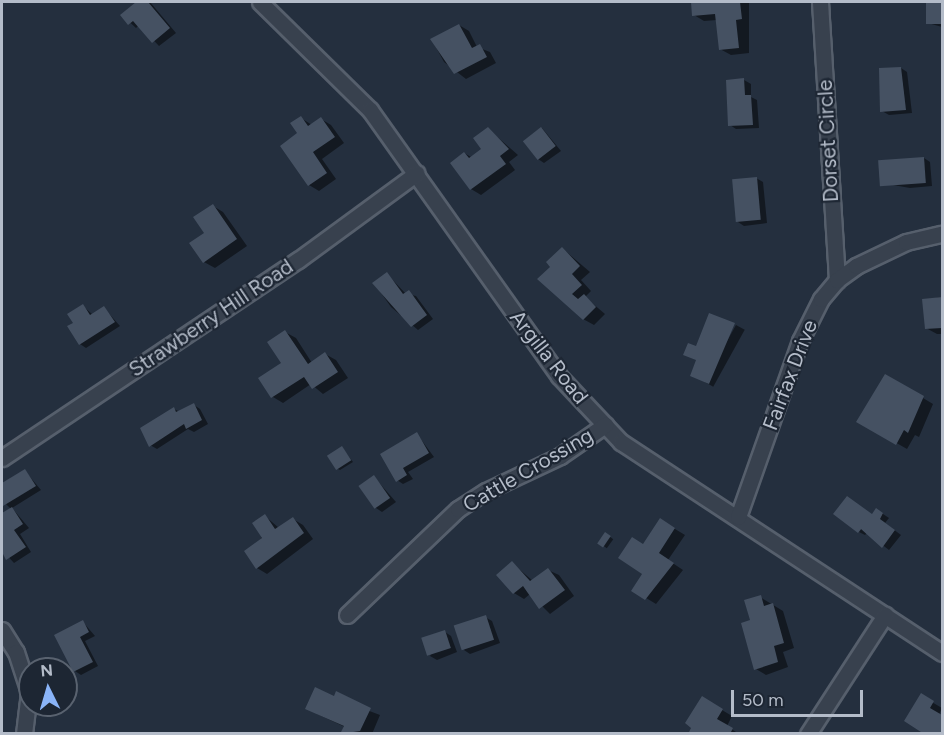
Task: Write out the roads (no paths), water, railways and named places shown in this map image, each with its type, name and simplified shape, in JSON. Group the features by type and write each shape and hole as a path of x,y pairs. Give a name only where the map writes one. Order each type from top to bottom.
{"street":[{"name":"Argilla Road","path":"260,2 347,84 417,173 559,376 621,442 942,653"},
{"name":"Dorset Circle","path":"820,2 837,280"},
{"name":"Strawberry Hill Road","path":"2,458 298,260 417,173"},
{"name":"Fairfax Drive","path":"738,517 800,341 821,299 837,280 880,253 942,234"},
{"name":"Cattle Crossing","path":"347,615 458,509 486,491 560,456 605,425"},
{"path":"808,734 885,615"},
{"path":"2,630 16,652 29,692 24,734"}]}
